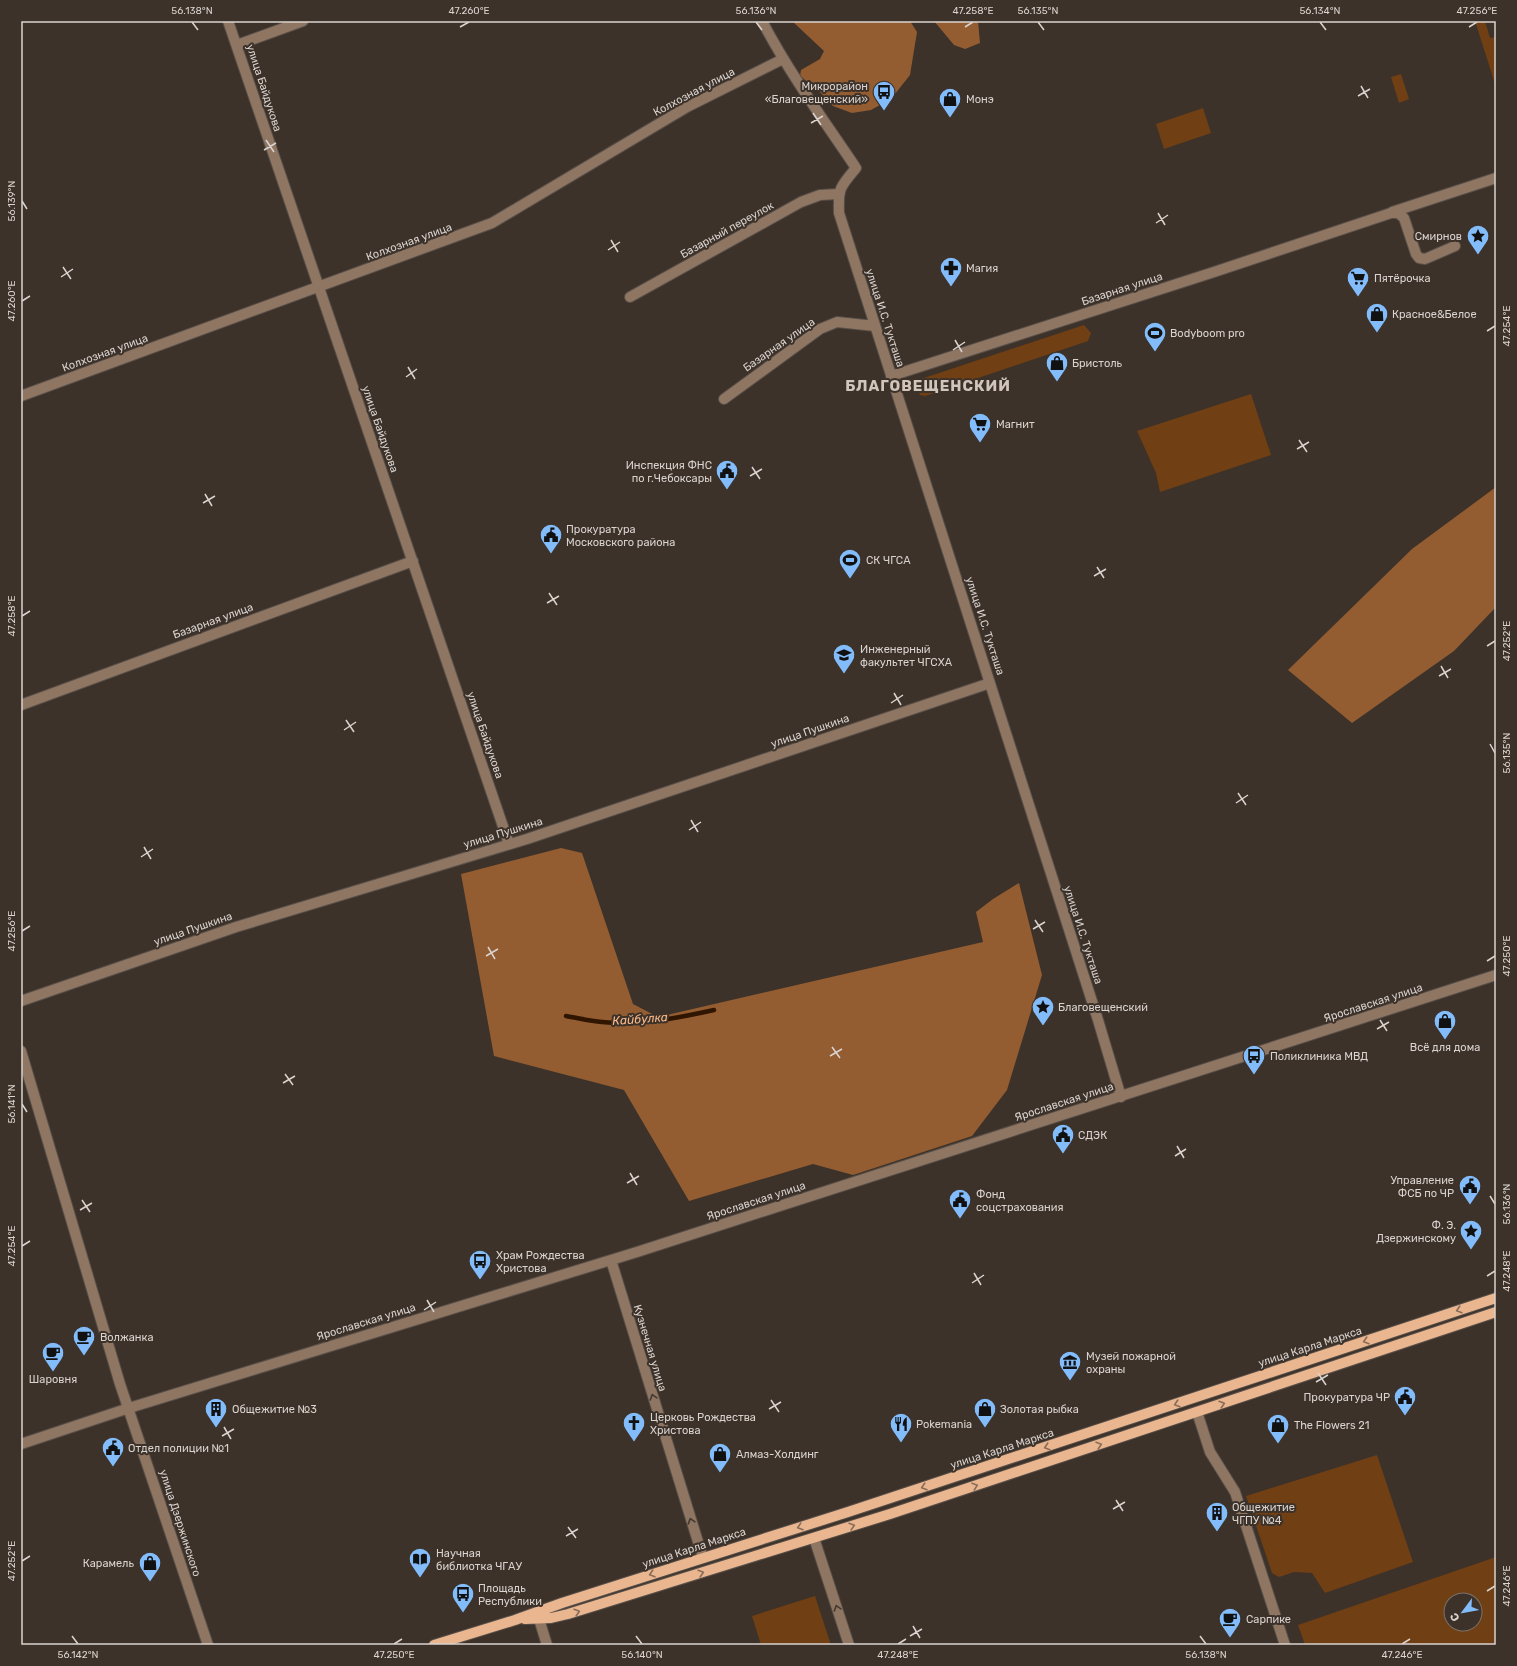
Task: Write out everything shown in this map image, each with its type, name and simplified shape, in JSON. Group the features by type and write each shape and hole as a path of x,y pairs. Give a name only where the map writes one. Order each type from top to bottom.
{"main road":[{"name":"улица Карла Маркса","path":"434,1645 515,1620 538,1615 703,1558 1193,1399 1496,1298"},
{"name":"улица Карла Маркса","path":"538,1615 568,1614 890,1514 1496,1312"},
{"path":"1421,1323 1424,1336"},
{"path":"1403,1329 1408,1342"},
{"path":"1193,1399 1197,1412"}],"street":[{"name":"улица Байдукова","path":"228,21 509,844"},
{"path":"237,45 303,21"},
{"path":"762,21 783,59 856,168 844,183 838,194"},
{"name":"Колхозная улица","path":"21,396 320,288 492,223 686,107 783,59"},
{"name":"Базарная улица","path":"891,376 1212,273 1496,178"},
{"name":"Базарный переулок","path":"630,297 801,202 820,195 838,194"},
{"name":"улица И.С. Тукташа","path":"838,194 839,213 1098,1020 1121,1097"},
{"path":"1391,212 1398,213 1404,218 1416,254 1419,258 1425,259 1455,246"},
{"name":"Базарная улица","path":"724,399 820,329 837,322 875,326"},
{"name":"Базарная улица","path":"21,705 413,560"},
{"name":"улица Пушкина","path":"21,1002 236,927 509,844 716,776 990,683"},
{"name":"Ярославская улица","path":"21,1444 129,1408 611,1260 1496,975"},
{"name":"улица Дзержинского","path":"21,1052 115,1369 208,1645"},
{"name":"Кузнечная улица","path":"611,1260 703,1558"},
{"path":"1197,1412 1210,1452 1236,1492 1285,1645"},
{"path":"814,1538 849,1645"},
{"path":"538,1615 547,1645"}],"shaded area":[{"path":"792,21 910,21 917,32 910,75 891,99 871,110 852,113 833,106 818,90 800,76 801,70 820,59 824,51"},
{"path":"934,21 978,21 980,43 965,49 954,45"},
{"path":"1475,21 1485,21 1490,38 1496,37 1496,87"},
{"path":"1401,74 1409,99 1399,103 1391,77"},
{"path":"1203,108 1211,133 1164,149 1156,124"},
{"path":"1084,325 1091,333 1088,341 925,396 920,395 917,389 921,379"},
{"path":"1251,394 1271,455 1160,492 1156,473 1137,431"},
{"path":"1496,487 1496,607 1454,651 1352,723 1288,670 1412,549"},
{"path":"561,848 582,853 633,1004 658,1017 983,942 976,912 993,899 1019,883 1042,975 1007,1090 972,1136 853,1175 813,1164 689,1201 624,1090 494,1056 461,874"},
{"path":"1377,1455 1413,1562 1325,1593 1312,1573 1294,1572 1279,1577 1272,1573 1246,1496"},
{"path":"1496,1557 1496,1645 1305,1645 1298,1625"},
{"path":"815,1596 831,1645 761,1645 752,1616"}],"waterway":[{"name":"Кайбулка","path":"566,1016 598,1022 630,1023 672,1018 714,1010"}],"place":[{"name":"Микрорайон «Благовещенский»","path":"884,112"},
{"name":"Монэ","path":"950,118"},
{"name":"Смирнов","path":"1478,256"},
{"name":"Магия","path":"951,288"},
{"name":"Пятёрочка","path":"1358,298"},
{"name":"Красное&Белое","path":"1377,334"},
{"name":"Bodyboom pro","path":"1155,352"},
{"name":"Бристоль","path":"1057,382"},
{"name":"Магнит","path":"980,444"},
{"name":"Инспекция ФНС по г.Чебоксары","path":"727,490"},
{"name":"Прокуратура Московского района","path":"551,554"},
{"name":"СК ЧГСА","path":"850,580"},
{"name":"Инженерный факультет ЧГСХА","path":"844,674"},
{"name":"Благовещенский","path":"1043,1026"},
{"name":"Всё для дома","path":"1445,1040"},
{"name":"Поликлиника МВД","path":"1254,1076"},
{"name":"СДЭК","path":"1063,1154"},
{"name":"Управление ФСБ по ЧР","path":"1470,1206"},
{"name":"Фонд соцстрахования","path":"960,1220"},
{"name":"Ф. Э. Дзержинскому","path":"1471,1250"},
{"name":"Храм Рождества Христова","path":"480,1280"},
{"name":"Волжанка","path":"84,1356"},
{"name":"Шаровня","path":"53,1372"},
{"name":"Музей пожарной охраны","path":"1070,1382"},
{"name":"Прокуратура ЧР","path":"1405,1416"},
{"name":"Общежитие №3","path":"216,1428"},
{"name":"Золотая рыбка","path":"985,1428"},
{"name":"Церковь Рождества Христова","path":"634,1442"},
{"name":"Pokemania","path":"901,1444"},
{"name":"The Flowers 21","path":"1278,1444"},
{"name":"Отдел полиции №1","path":"113,1468"},
{"name":"Алмаз-Холдинг","path":"720,1474"},
{"name":"Общежитие ЧГПУ №4","path":"1217,1532"},
{"name":"Научная библиотка ЧГАУ","path":"420,1578"},
{"name":"Карамель","path":"150,1582"},
{"name":"Площадь Республики","path":"463,1614"},
{"name":"Сарпике","path":"1230,1638"}],"district":[{"name":"БЛАГОВЕЩЕНСКИЙ","path":"928,386"}]}
